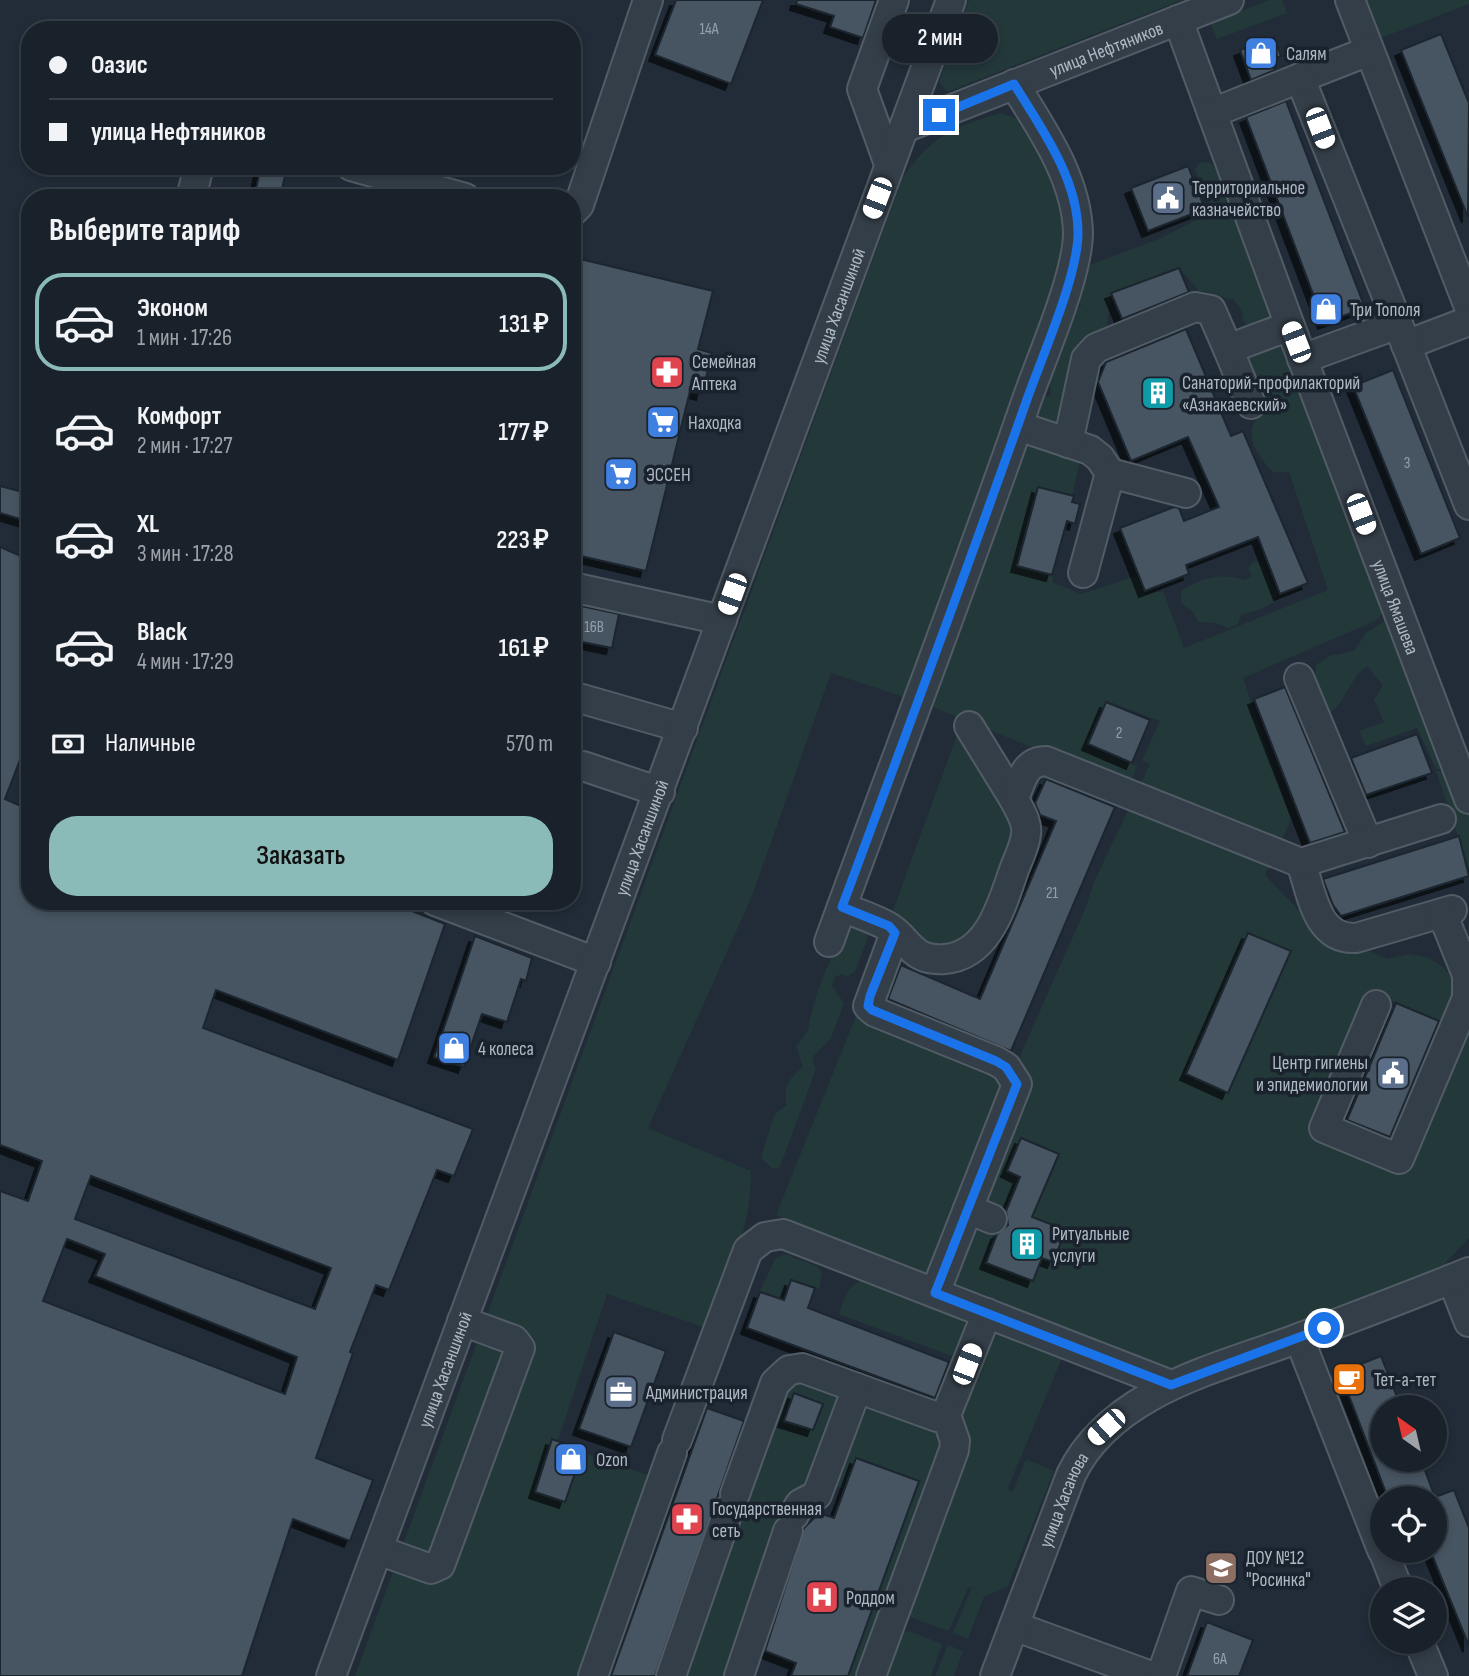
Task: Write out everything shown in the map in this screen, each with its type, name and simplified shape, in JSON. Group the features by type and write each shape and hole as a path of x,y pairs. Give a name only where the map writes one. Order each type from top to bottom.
{"street":[{"path":"581,199 648,0"},
{"path":"890,164 862,89 894,0"},
{"name":"улица Хасаншиной","path":"331,1676 951,0"},
{"name":"улица Нефтяников","path":"904,128 1229,0"},
{"path":"1350,0 1469,307"},
{"name":"улица Ямашева","path":"1178,20 1302,359 1469,799"},
{"path":"1212,113 1369,51"},
{"path":"1300,78 1469,505"},
{"path":"829,942 1018,426 1072,269 1078,236 1073,201 1056,156 1014,84"},
{"path":"383,175 433,189"},
{"path":"1068,443 1086,359 1096,348 1201,306 1214,315 1251,404"},
{"path":"1302,359 1469,321"},
{"path":"1228,349 1290,326"},
{"path":"1018,426 1095,453 1110,473 1186,493"},
{"path":"1083,573 1110,473"},
{"path":"581,589 722,620"},
{"path":"1299,678 1368,843"},
{"path":"581,699 683,728"},
{"path":"842,907 889,926 919,955 946,959 960,954 984,937 996,919 1027,834 1023,817 1014,799 969,726"},
{"path":"1014,799 1029,765 1046,761 1301,863 1441,819"},
{"path":"583,766 660,792"},
{"path":"1301,863 1322,924 1341,937 1356,938 1447,911 1467,975 1466,998 1399,1159 1324,1128 1376,1005"},
{"path":"459,910 596,962"},
{"path":"895,933 868,1006 875,1012 996,1061 1006,1067 1017,1084 980,1214 935,1293"},
{"path":"593,1676 748,1250 765,1237 783,1234 1171,1385"},
{"path":"1460,1275 1469,1322"},
{"name":"улица Хасанова","path":"995,1676 1071,1475 1086,1447 1116,1419 1171,1385 1460,1275"},
{"path":"871,1676 954,1450 955,1441 946,1415 987,1313"},
{"path":"378,1550 431,1569 440,1565 447,1548 520,1348 514,1340 462,1321"},
{"path":"1299,1338 1370,1519"},
{"path":"671,1676 775,1383 782,1374 802,1368 937,1417 946,1415"},
{"path":"739,1676 791,1523 800,1504 817,1495 858,1388"},
{"path":"1161,1676 1191,1591 1219,1600"},
{"path":"1014,1626 1151,1676"},
{"path":"1424,1654 1433,1676"}],"green space":[{"path":"969,0 1182,0 947,92 939,82"},
{"path":"1269,0 1282,0 1287,13 1217,39 1210,23"},
{"path":"1342,0 1469,0 1469,4 1360,46"},
{"path":"1001,113 1021,120 1059,194 1070,243 910,699 831,673 752,896 648,1128 751,1171 748,1211 738,1252 709,1329 607,1294 557,1443 653,1477 582,1676 355,1676 902,179 933,143 969,123"},
{"path":"1201,162 1211,163 1225,184 1227,199 1240,218 1273,319 1250,328 1243,321 1242,311 1233,299 1199,291 1179,268 1111,293 1105,341 1063,424 1038,420 1032,411 1038,397 1051,396 1049,377 1072,316 1081,305 1077,293 1087,278 1089,265 1159,239 1198,219 1210,220 1213,217 1195,169"},
{"path":"1279,336 1389,608 1375,621 1243,678 1291,820 1265,875 1313,925 1387,959 1409,954 1429,958 1443,967 1452,978 1450,983 1460,987 1391,1143 1441,1022 1373,993 1313,1130 1404,1170 1469,1025 1469,1238 1442,1267 1212,1356 1180,1366 1163,1367 947,1280 1016,1065 1086,907 1095,880 1150,764 1142,760 1160,721 1106,701 1087,746 1137,766 1129,787 928,705 1023,439 1080,462 1052,582 1081,594 1137,576 1145,595 1163,591 1184,648 1328,590 1289,472 1273,472 1252,440 1253,424 1267,410 1255,383 1257,378 1245,345"},
{"path":"1260,561 1277,593 1275,601 1264,608 1241,615 1238,624 1228,628 1216,623 1198,622 1193,612 1181,603 1181,591 1189,586 1219,576 1245,580 1252,576 1248,568 1253,562"},
{"path":"1393,616 1469,804 1469,869 1436,771 1445,771 1436,769 1417,728 1366,746 1359,731 1384,722 1374,700 1383,685 1367,666 1330,713 1320,709 1314,682 1316,665 1329,656 1354,651 1366,633"},
{"path":"961,724 1019,833 981,929 957,947 925,948 892,913"},
{"path":"849,920 871,929 855,972 847,977 842,974 835,977 832,986 844,1003 831,1038 812,1058 816,1069 780,1167 773,1169 761,1158 772,1121 776,1113 787,1105 785,1093 788,1083 803,1067 796,1046 808,1031 819,989"},
{"path":"858,1011 1004,1080 933,1278 776,1215"},
{"path":"785,1254 817,1266 822,1273 819,1289 791,1279 783,1299 760,1291 775,1259"},
{"path":"866,1279 963,1317 965,1333 957,1358 839,1314 851,1288"},
{"path":"986,1328 1060,1352 1062,1358 1008,1488 1012,1493 1026,1459 1054,1471 1008,1586 984,1597 968,1639 953,1633 972,1587 968,1588 949,1631 912,1618 908,1613 954,1416"},
{"path":"794,1380 824,1383 840,1397 732,1676 682,1676 782,1395"},
{"path":"872,1403 935,1426 945,1440 859,1676 848,1676 920,1481 856,1457 844,1489 826,1482 860,1406"},
{"path":"910,1631 942,1644 931,1676 884,1676 900,1634"},
{"path":"948,1645 963,1651 954,1676 935,1676"}],"building":[{"path":"676,0 763,0 731,84 655,55"},
{"path":"797,0 876,0 863,38 830,27 834,16 796,4"},
{"path":"1441,34 1469,103 1468,217 1401,50"},
{"name":"Салям","path":"1274,37 1281,56 1271,60 1275,70 1251,80 1240,50"},
{"path":"1286,101 1365,308 1324,323 1246,117"},
{"name":"Территориальное казначейство","path":"1188,166 1205,209 1148,231 1131,188"},
{"path":"259,175 285,176 282,189 256,189"},
{"name":"ЭССЕН","path":"581,259 713,291 698,349 712,353 702,394 690,391 646,571 581,556"},
{"path":"1179,268 1189,292 1122,319 1111,293"},
{"path":"1186,329 1231,436 1243,431 1308,583 1280,594 1258,537 1186,565 1189,574 1145,591 1120,528 1174,507 1179,508 1184,521 1219,507 1188,437 1131,461 1098,382 1106,362"},
{"path":"1393,370 1460,538 1421,554 1353,386"},
{"path":"0,486 21,492 21,519 0,513"},
{"path":"1038,487 1074,496 1072,502 1080,504 1075,524 1067,521 1052,575 1017,566"},
{"path":"0,547 21,556 21,757 5,799 21,806 21,910 410,910 445,924 398,1060 216,990 203,1028 473,1129 454,1176 437,1170 389,1290 376,1285 350,1352 353,1353 316,1458 373,1480 350,1541 293,1519 242,1676 0,1676 0,1191 28,1201 42,1161 0,1145","holes":["91,1176 331,1268 315,1309 75,1219","67,1239 105,1254 95,1276 297,1357 285,1394 43,1301"]},
{"path":"581,606 619,614 612,648 581,642"},
{"path":"1285,687 1345,832 1310,843 1254,699"},
{"path":"1106,702 1150,720 1132,763 1088,744"},
{"path":"1417,734 1432,773 1366,795 1351,758"},
{"path":"1046,779 1115,807 1011,1051 888,999 901,965 980,999 1056,821 1040,815 1035,803"},
{"path":"1459,836 1469,876 1341,916 1333,905 1323,879"},
{"path":"1248,933 1291,951 1228,1093 1186,1074"},
{"path":"475,936 532,958 526,981 521,979 507,1022 482,1014 464,1067 434,1057"},
{"name":"Центр гигиены и эпидемиологии","path":"1396,1003 1439,1021 1390,1137 1347,1120"},
{"path":"1021,1138 1059,1154 1032,1217 1066,1230 1053,1262 1042,1258 1033,1281 986,1263 997,1234 1008,1225 1006,1211 1020,1177 1007,1171"},
{"path":"791,1280 815,1288 808,1308 949,1362 935,1398 747,1328 760,1292 784,1300"},
{"path":"614,1332 666,1351 631,1447 579,1429"},
{"path":"1381,1356 1396,1395 1370,1395 1370,1451 1340,1372"},
{"path":"794,1393 823,1404 813,1430 784,1421"},
{"path":"707,1408 744,1421 655,1676 611,1676"},
{"path":"552,1439 583,1450 565,1502 535,1492"},
{"path":"856,1458 919,1481 848,1676 791,1676 796,1663 765,1651 804,1528 819,1513 834,1518"},
{"path":"1378,1472 1426,1472 1431,1486 1383,1486"},
{"path":"1454,1490 1469,1528 1469,1646 1447,1592 1447,1577 1441,1577 1435,1563 1447,1563 1447,1493"},
{"path":"1207,1622 1253,1640 1239,1676 1187,1676"}],"place":[{"name":"Салям","path":"1261,53"},
{"name":"Территориальное казначейство","path":"1168,198"},
{"name":"Три Тополя","path":"1326,309"},
{"name":"Семейная Аптека","path":"667,372"},
{"name":"Санаторий-профилакторий «Азнакаевский»","path":"1158,393"},
{"name":"Находка","path":"663,422"},
{"name":"ЭССЕН","path":"621,474"},
{"name":"4 колеса","path":"454,1048"},
{"name":"Центр гигиены и эпидемиологии","path":"1393,1073"},
{"name":"Ритуальные услуги","path":"1027,1244"},
{"name":"Тет-а-тет","path":"1349,1379"},
{"name":"Администрация","path":"621,1392"},
{"name":"Ozon","path":"571,1459"},
{"name":"Государственная сеть","path":"687,1519"},
{"name":"ДОУ №12 \"Росинка\"","path":"1221,1568"},
{"name":"Роддом","path":"822,1597"}],"route":[{"path":"939,115 1014,84 1056,156 1073,201 1078,236 1072,269 1018,426 842,907 889,926 895,933 868,1006 875,1012 996,1061 1006,1067 1017,1084 935,1293 1171,1385 1324,1328"}]}
